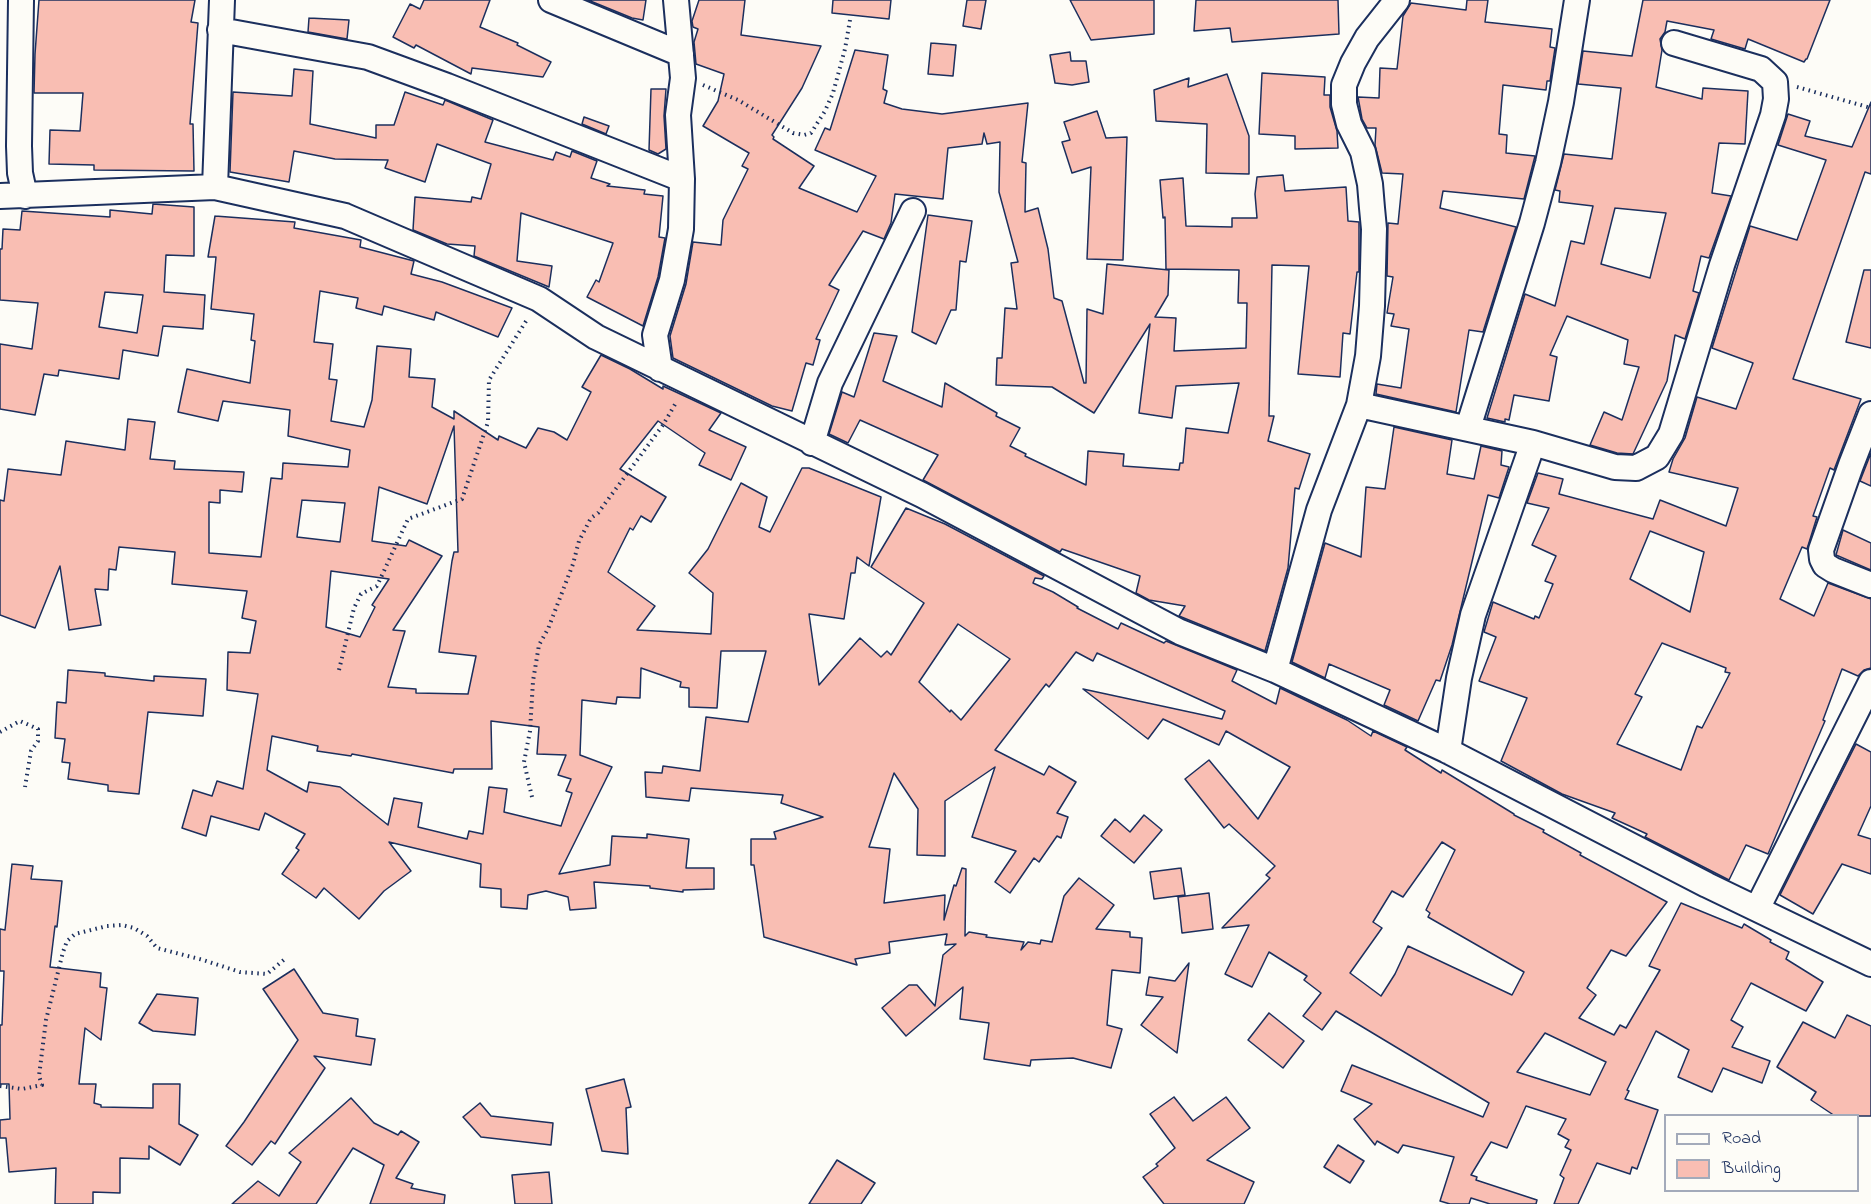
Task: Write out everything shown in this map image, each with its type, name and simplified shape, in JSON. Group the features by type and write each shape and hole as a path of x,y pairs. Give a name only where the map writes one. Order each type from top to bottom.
{"street":[{"path":"21,0 19,146 20,173 25,196"},
{"path":"215,187 222,0"},
{"path":"551,0 681,54"},
{"path":"660,369 655,335 672,280 681,229 682,178 678,115 683,78 676,0"},
{"path":"1275,670 1319,510 1359,405 1368,356 1374,229 1370,184 1362,152 1344,104 1344,85 1367,38 1397,0"},
{"path":"1468,428 1532,223 1548,163 1561,102 1577,0"},
{"path":"220,30 368,57 682,178"},
{"path":"1359,405 1533,442 1616,467 1636,468 1657,457 1671,434 1725,254 1773,115 1776,99 1775,82 1761,69 1674,43"},
{"path":"0,196 215,187 345,216 539,299 596,337 922,495 1180,632 1275,670 1448,751 1757,909 1871,964"},
{"path":"812,442 830,383 913,211"},
{"path":"1871,414 1847,474 1821,550 1825,565 1871,585"},
{"path":"1448,751 1459,678 1473,615 1533,442"},
{"path":"1757,909 1871,682"}],"path":[{"path":"683,78 720,91 793,133 804,135 814,129 832,93 845,49 850,20"},
{"path":"1775,82 1871,108"},
{"path":"339,670 354,608 361,594 377,586 408,519 462,499 488,422 489,380 539,299"},
{"path":"532,797 524,762 530,731 533,681 539,645 548,629 573,564 579,541 591,518 598,513 663,425 677,400 691,385"},
{"path":"0,732 20,722 38,729 38,741 31,751 25,787"},
{"path":"0,1086 22,1089 42,1085 39,1076 46,1020 63,952 67,941 75,934 122,924 140,932 157,948 240,972 267,974 286,958"}],"building":[{"path":"39,0 195,0 191,22 198,23 190,124 193,124 194,171 94,170 94,165 49,164 50,130 80,131 83,93 34,93"},
{"path":"424,0 490,0 480,27 518,43 517,45 551,62 543,77 472,68 471,74 416,45 414,48 393,37 410,4 420,9"},
{"path":"588,0 646,0 643,20 632,18"},
{"path":"699,0 745,0 741,35 821,46 802,88 772,135 773,139 814,166 799,188 857,212 876,176 815,150 825,128 830,130 855,50 888,55 883,89 887,91 884,103 902,109 942,114 1028,103 1022,162 1026,163 1025,212 1038,208 1048,249 1054,298 1062,301 1084,383 1086,383 1087,309 1103,314 1107,264 1169,270 1168,295 1155,317 1176,318 1174,351 1246,348 1247,303 1238,303 1239,270 1166,269 1165,217 1163,218 1160,180 1183,178 1186,226 1232,227 1232,218 1257,218 1255,194 1257,177 1283,175 1285,191 1346,187 1348,221 1359,222 1359,272 1357,272 1350,334 1343,333 1340,377 1298,374 1309,266 1272,265 1269,416 1274,416 1268,441 1310,454 1299,489 1295,488 1288,568 1265,651 1179,616 1185,606 1149,600 1136,593 1140,576 1062,549 1060,552 923,480 938,455 860,420 848,443 829,434 842,392 854,397 874,333 897,336 883,381 942,407 945,383 997,413 996,416 1020,428 1010,446 1026,454 1025,456 1086,485 1088,451 1124,454 1123,466 1179,470 1180,463 1183,463 1186,428 1228,433 1239,383 1176,386 1172,418 1139,413 1150,324 1094,413 1052,387 996,385 997,358 1002,358 1005,308 1017,309 1011,263 1018,262 999,192 1000,142 987,144 984,133 982,144 948,148 943,199 895,194 891,223 884,239 863,231 829,285 839,290 816,339 820,340 813,365 806,363 792,411 772,406 673,358 670,336 686,284 693,242 721,245 723,220 748,169 742,166 749,153 703,126 718,101 724,74 696,64 694,42 698,29 693,27 692,21"},
{"path":"833,0 891,0 889,19 832,13"},
{"path":"967,0 986,0 981,29 963,26"},
{"path":"1070,0 1154,0 1154,34 1091,40"},
{"path":"1196,0 1338,0 1339,34 1232,42 1230,28 1194,31"},
{"path":"1467,0 1488,0 1485,22 1552,29 1550,47 1555,48 1550,81 1547,81 1546,90 1503,85 1499,134 1507,135 1506,153 1535,156 1524,199 1443,191 1440,208 1516,227 1483,332 1469,330 1456,412 1376,394 1377,384 1401,388 1409,329 1391,326 1394,314 1387,313 1393,277 1387,276 1388,223 1398,224 1403,174 1382,173 1375,145 1376,128 1367,128 1362,119 1358,97 1379,98 1380,68 1397,69 1403,16 1411,3 1466,10"},
{"path":"1643,0 1830,0 1804,62 1748,39 1745,49 1711,39 1714,30 1667,21 1665,32 1660,39 1662,50 1656,87 1702,99 1703,88 1748,91 1745,144 1719,143 1712,193 1731,196 1709,258 1701,256 1693,291 1699,293 1685,339 1675,335 1667,381 1633,454 1617,453 1590,445 1604,412 1622,420 1639,367 1624,364 1628,340 1567,316 1550,355 1557,357 1549,401 1514,395 1509,420 1505,419 1505,422 1487,418 1525,294 1555,306 1571,241 1584,244 1593,206 1559,202 1560,191 1555,190 1564,154 1612,159 1621,88 1578,84 1583,51 1632,56","holes":["1615,208 1666,213 1650,278 1601,264"]},
{"path":"309,18 349,20 347,39 308,32"},
{"path":"931,43 956,45 953,76 928,74"},
{"path":"1070,52 1071,61 1086,61 1089,82 1072,85 1055,83 1050,55"},
{"path":"294,69 313,71 310,124 376,138 376,125 394,125 405,92 443,105 445,100 493,120 485,142 553,160 556,152 570,157 572,151 597,161 591,178 610,184 607,186 645,190 644,194 663,196 659,237 665,238 658,277 643,326 587,297 596,280 599,282 613,243 521,213 517,261 552,266 549,287 474,256 475,246 447,244 413,230 415,197 471,202 472,197 481,199 491,164 437,144 425,182 385,168 388,160 335,159 294,151 289,182 230,172 233,92 292,96"},
{"path":"1262,73 1325,77 1324,95 1330,95 1338,148 1295,149 1295,136 1259,134"},
{"path":"1227,74 1249,136 1249,174 1206,173 1207,124 1156,121 1154,90 1189,78 1188,87"},
{"path":"651,89 666,89 664,116 666,149 658,154 649,150"},
{"path":"1871,102 1871,174 1865,172 1793,379 1861,399 1834,470 1830,468 1813,516 1817,517 1807,549 1802,547 1780,599 1814,616 1828,583 1871,599 1871,668 1864,670 1858,676 1842,669 1823,720 1825,721 1768,854 1746,845 1729,880 1645,837 1647,834 1612,818 1615,813 1562,794 1501,761 1527,698 1479,681 1496,637 1484,632 1493,602 1534,619 1535,616 1539,618 1553,584 1545,581 1556,556 1532,545 1549,508 1527,503 1538,473 1563,479 1559,494 1653,519 1660,500 1726,526 1738,488 1669,472 1673,459 1685,438 1697,397 1736,409 1753,363 1712,348 1750,226 1797,240 1826,160 1778,145 1788,114 1810,121 1805,136 1852,147","holes":["1650,531 1704,552 1690,612 1630,579","1662,643 1726,668 1725,672 1730,673 1702,728 1697,726 1681,770 1617,744 1642,697 1635,694"]},
{"path":"1097,111 1106,138 1127,137 1123,260 1087,259 1091,167 1072,173 1062,142 1070,140 1064,122"},
{"path":"584,117 609,126 606,134 582,124"},
{"path":"153,204 194,207 194,256 166,255 164,292 205,295 203,329 163,326 158,356 123,350 119,379 59,370 58,376 44,374 35,415 0,409 0,344 32,349 38,303 0,300 0,249 2,249 3,229 20,230 22,211 110,217 110,210 152,214","holes":["105,292 143,295 137,333 99,327"]},
{"path":"928,215 972,221 966,262 960,261 956,310 951,310 936,344 912,332"},
{"path":"215,216 295,222 294,228 361,240 360,247 414,261 411,274 442,282 512,308 498,337 436,312 434,320 384,306 382,315 356,308 358,298 320,291 314,342 333,344 329,379 337,380 331,421 364,427 372,400 377,346 411,349 409,377 435,379 432,407 454,419 454,411 498,440 499,436 526,448 538,428 554,432 567,440 591,392 582,387 601,355 663,389 663,386 721,413 709,430 746,447 731,480 699,465 705,453 658,421 620,469 666,497 651,522 641,516 633,530 630,528 608,572 655,606 637,630 711,634 713,593 689,573 708,549 741,483 767,497 759,527 770,532 802,468 809,468 881,497 869,566 857,557 855,573 851,573 844,619 809,614 819,685 860,638 881,657 887,651 891,655 924,603 871,567 906,508 945,524 1044,576 1042,579 1035,578 1033,583 1118,629 1121,623 1164,643 1166,641 1237,670 1232,681 1276,704 1280,688 1347,720 1371,736 1373,731 1407,747 1405,750 1441,773 1442,770 1514,815 1544,830 1543,832 1581,853 1580,855 1667,902 1626,956 1611,950 1587,988 1596,995 1579,1018 1614,1035 1620,1025 1626,1028 1660,970 1649,966 1681,903 1742,928 1744,924 1789,952 1786,959 1823,982 1806,1011 1751,983 1731,1020 1743,1027 1732,1047 1770,1061 1762,1083 1723,1068 1712,1092 1678,1077 1689,1050 1656,1031 1627,1090 1629,1091 1625,1099 1658,1110 1637,1169 1632,1167 1630,1174 1597,1163 1578,1204 1554,1204 1564,1178 1560,1175 1571,1150 1565,1147 1569,1140 1558,1134 1566,1119 1526,1106 1507,1148 1491,1142 1471,1175 1477,1177 1476,1180 1537,1200 1536,1204 1490,1204 1471,1198 1469,1204 1450,1204 1440,1201 1454,1157 1403,1145 1398,1153 1377,1141 1375,1145 1354,1119 1372,1104 1341,1091 1352,1065 1483,1117 1489,1103 1336,1011 1322,1030 1303,1016 1321,993 1304,980 1307,976 1269,952 1252,987 1225,974 1249,925 1222,928 1270,878 1266,875 1275,866 1229,824 1224,828 1185,779 1209,760 1258,819 1290,767 1226,731 1219,745 1163,719 1148,739 1083,689 1222,719 1225,711 1097,653 1093,661 1076,652 1049,687 1046,684 995,750 1044,775 1049,766 1076,782 1057,813 1068,817 1061,838 1057,836 1039,862 1034,858 1010,893 995,882 1016,851 972,837 995,767 945,801 945,856 917,855 918,809 894,773 869,847 890,849 884,903 945,895 944,920 954,885 956,886 962,868 966,869 965,936 969,932 987,935 986,937 1024,942 1021,950 1028,942 1040,944 1041,940 1052,942 1064,896 1079,878 1114,905 1096,929 1130,932 1130,937 1142,938 1140,973 1112,970 1107,1025 1122,1029 1111,1068 1073,1058 1031,1060 1030,1066 984,1059 989,1023 960,1019 963,987 906,1036 882,1008 909,985 917,985 935,1006 943,955 956,944 945,945 947,934 889,942 890,953 855,959 857,965 764,937 754,865 751,865 751,839 776,839 774,832 823,817 781,803 783,795 691,788 689,801 646,797 645,772 662,773 663,766 700,771 706,717 748,722 766,651 721,651 717,708 689,707 689,688 680,687 681,682 641,668 640,698 617,697 616,704 582,700 580,755 612,767 559,874 610,865 612,836 647,838 647,834 689,839 686,868 714,868 714,889 683,890 683,892 650,888 650,886 594,882 596,908 570,910 568,897 546,891 528,895 527,909 501,907 501,889 480,887 481,864 389,842 411,871 384,891 359,919 324,888 316,898 282,874 299,850 296,848 305,834 265,813 259,830 211,816 206,836 182,828 193,790 212,796 217,781 243,789 258,694 227,690 228,652 250,653 256,621 242,618 247,591 172,584 175,552 119,547 116,570 109,569 108,590 95,589 101,625 69,630 60,566 35,628 0,615 0,500 4,501 8,469 61,475 66,441 125,450 128,419 155,422 150,459 175,461 174,469 244,472 242,492 220,490 220,503 209,502 209,553 261,557 271,478 282,479 283,463 348,467 350,450 288,436 290,410 223,401 218,421 178,412 187,369 250,383 255,341 251,340 254,314 211,309 216,257 208,257","holes":["454,426 458,552 454,552 452,561 439,652 476,656 468,694 416,693 416,689 388,687 405,631 393,630 442,556 409,540 406,546 372,541 379,487 427,504","302,500 345,503 340,542 297,537","331,571 389,579 372,605 375,607 360,637 326,627","958,624 1010,659 961,720 951,710 950,712 919,682","491,721 539,727 537,754 566,755 558,775 571,779 566,791 572,793 561,826 504,812 507,789 489,787 483,834 469,831 467,839 418,827 422,803 394,798 388,825 340,787 309,782 307,792 267,770 272,736 318,746 317,751 351,756 352,754 453,773 454,769 492,769","1442,842 1455,850 1426,910 1430,913 1428,917 1524,972 1512,995 1408,946 1395,974 1381,996 1350,973 1382,928 1373,922 1392,891 1403,897","1545,1033 1606,1062 1590,1095 1517,1072"]},
{"path":"1864,270 1871,270 1871,348 1846,342"},
{"path":"1394,427 1452,440 1447,474 1474,479 1481,446 1502,451 1501,465 1509,467 1499,498 1488,495 1452,645 1440,681 1436,680 1418,721 1384,705 1390,690 1329,664 1325,678 1292,662 1325,543 1361,557 1366,487 1385,489"},
{"path":"1871,453 1871,486 1860,481"},
{"path":"1843,530 1871,543 1871,570 1836,555"},
{"path":"68,670 154,681 154,676 206,679 203,716 148,712 139,794 108,791 108,785 68,779 70,763 62,762 65,739 55,738 57,702 66,703"},
{"path":"1856,744 1871,752 1871,806 1858,835 1871,839 1871,874 1842,864 1813,914 1780,895"},
{"path":"1144,815 1162,830 1134,863 1101,836 1115,819 1130,832"},
{"path":"12,864 33,866 31,879 62,881 50,967 101,973 100,987 107,988 101,1040 85,1028 79,1084 96,1084 94,1103 101,1107 153,1108 153,1084 180,1084 179,1124 198,1135 180,1165 149,1146 149,1159 120,1158 120,1193 93,1192 93,1204 55,1204 56,1168 9,1172 6,1138 0,1138 0,1120 10,1119 9,1084 0,1084 0,1025 2,1025 4,971 0,971 0,929 5,930"},
{"path":"1181,868 1185,895 1154,899 1150,872"},
{"path":"1209,893 1213,929 1182,933 1178,897"},
{"path":"1189,963 1177,1053 1141,1025 1163,997 1146,995 1149,977 1175,981"},
{"path":"294,969 323,1013 358,1019 356,1036 375,1039 371,1065 314,1056 325,1068 275,1144 271,1141 252,1165 226,1146 298,1040 263,989"},
{"path":"157,994 198,998 195,1035 153,1031 139,1023"},
{"path":"1269,1013 1304,1041 1283,1068 1248,1040"},
{"path":"1847,1015 1871,1026 1871,1116 1832,1114 1811,1100 1816,1092 1777,1067 1803,1022 1835,1038"},
{"path":"624,1079 631,1107 626,1108 628,1154 602,1151 586,1089"},
{"path":"1174,1097 1193,1121 1226,1097 1250,1128 1207,1160 1254,1182 1244,1204 1164,1204 1143,1177 1158,1166 1156,1164 1175,1148 1150,1114"},
{"path":"351,1098 374,1123 398,1135 401,1131 419,1142 396,1178 413,1184 411,1188 445,1195 444,1204 370,1204 384,1165 353,1148 316,1204 232,1204 258,1181 279,1196 301,1162 289,1153"},
{"path":"480,1103 491,1116 553,1123 551,1145 481,1137 463,1117"},
{"path":"1338,1145 1364,1161 1350,1183 1324,1167"},
{"path":"837,1160 875,1183 861,1204 809,1204"},
{"path":"549,1172 552,1204 515,1204 512,1175"}]}
